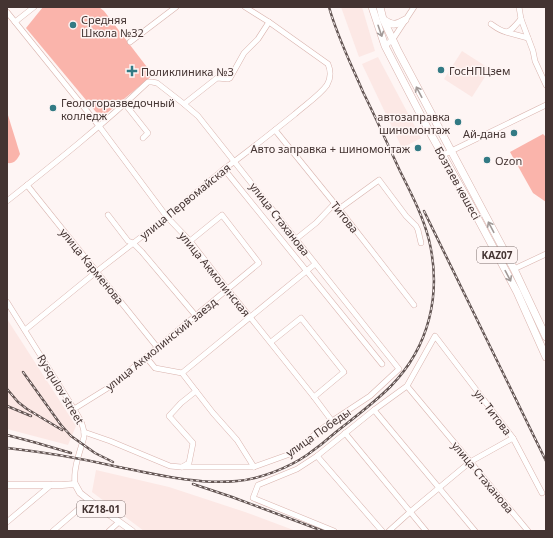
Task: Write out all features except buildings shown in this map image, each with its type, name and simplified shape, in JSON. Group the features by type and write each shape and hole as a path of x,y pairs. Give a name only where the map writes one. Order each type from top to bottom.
{"highway":[{"name":"Бозтаев көшесі","path":"372,7 385,46 428,129 517,292 546,357"},
{"name":"Бозтаев көшесі","path":"380,7 383,19 393,39 514,269 546,337"},
{"path":"383,19 390,24 398,24 406,20"}],"main road":[{"path":"7,485 75,484"},
{"name":"KZ18-01","path":"75,484 80,493 132,531"}],"street":[{"path":"15,22 34,7"},
{"path":"130,42 176,7"},
{"path":"184,104 218,78 230,78 244,53 258,39 269,22 245,7"},
{"path":"385,46 393,39 414,7"},
{"path":"519,7 521,19 533,51 535,61 546,85"},
{"path":"7,12 99,126"},
{"path":"506,32 512,29 521,19"},
{"name":"улица Первомайская","path":"25,330 167,217 224,169 275,130 314,98 326,86 331,74 328,64 269,22"},
{"path":"491,24 502,31 528,38"},
{"name":"улица Стаханова","path":"125,104 148,82 152,82 157,83 198,116 398,367"},
{"path":"7,201 125,104 148,133 143,138"},
{"path":"443,155 546,105"},
{"name":"улица Акмолинская","path":"99,126 167,217 190,241 332,421"},
{"name":"Титова","path":"275,130 335,203 414,305"},
{"path":"224,169 382,364"},
{"path":"339,209 379,180 406,216 416,226 421,243"},
{"name":"улица Карменова","path":"26,185 157,347"},
{"path":"296,239 320,219 335,203"},
{"path":"108,215 128,241 133,243 142,252 196,316"},
{"name":"улица Акмолинский заезд","path":"74,409 111,386 259,263 222,215 190,241"},
{"path":"514,269 546,254"},
{"path":"182,373 315,264"},
{"name":"Rysqulov street","path":"7,302 82,424 84,437 75,471 75,484"},
{"path":"271,342 301,318 344,372 314,397"},
{"name":"улица Победы","path":"334,531 253,498 258,485 297,470 407,386 435,336"},
{"name":"ул. Титова","path":"435,336 513,438 542,493"},
{"path":"146,357 155,368 182,373 213,413 237,440 254,468"},
{"name":"улица Победы","path":"84,432 170,466 254,468 290,454 332,421 370,396 399,370 398,367"},
{"name":"улица Стаханова","path":"407,386 528,531"},
{"path":"181,467 189,463 193,443 169,416 196,390"},
{"path":"374,410 475,531"},
{"path":"345,433 426,531"},
{"path":"389,531 470,462 513,438"},
{"path":"317,456 382,531"},
{"path":"7,522 51,485"},
{"path":"52,531 89,500"},
{"path":"109,531 119,522"}],"shaded area":[{"path":"43,7 99,7 104,11 153,75 101,118 26,28"},
{"path":"341,7 362,7 375,51 359,57"},
{"path":"462,51 490,69 472,97 444,79"},
{"path":"378,57 421,138 402,148 362,64"},
{"path":"7,112 20,154 12,163 7,163"},
{"path":"543,134 546,137 546,202 533,193 510,152"},
{"path":"7,319 76,426 68,445 7,429"},
{"path":"96,470 169,487 245,512 296,531 144,531 92,492"}],"railway":[{"path":"7,448 88,460 191,480 222,482 246,480 274,472 307,455 378,398 404,371 415,354 423,337 433,300 433,260 429,240 416,205 344,50 329,7"},
{"path":"424,211 546,461"},
{"path":"23,372 61,425 71,436 95,453 113,462"},
{"path":"7,389 18,402 27,409 62,430"},
{"path":"7,406 31,416"},
{"path":"7,435 71,453"},
{"path":"193,484 323,531"}],"place":[{"name":"Средняя Школа №32","path":"73,25"},
{"name":"ГосНПЦзем","path":"441,70"},
{"name":"Поликлиника №3","path":"132,71"},
{"name":"Геологоразведочный колледж","path":"53,108"},
{"name":"автозаправка шиномонтаж","path":"458,122"},
{"name":"Ай-дана","path":"514,133"},
{"name":"Авто заправка + шиномонтаж","path":"418,148"},
{"name":"Ozon","path":"487,160"}]}
